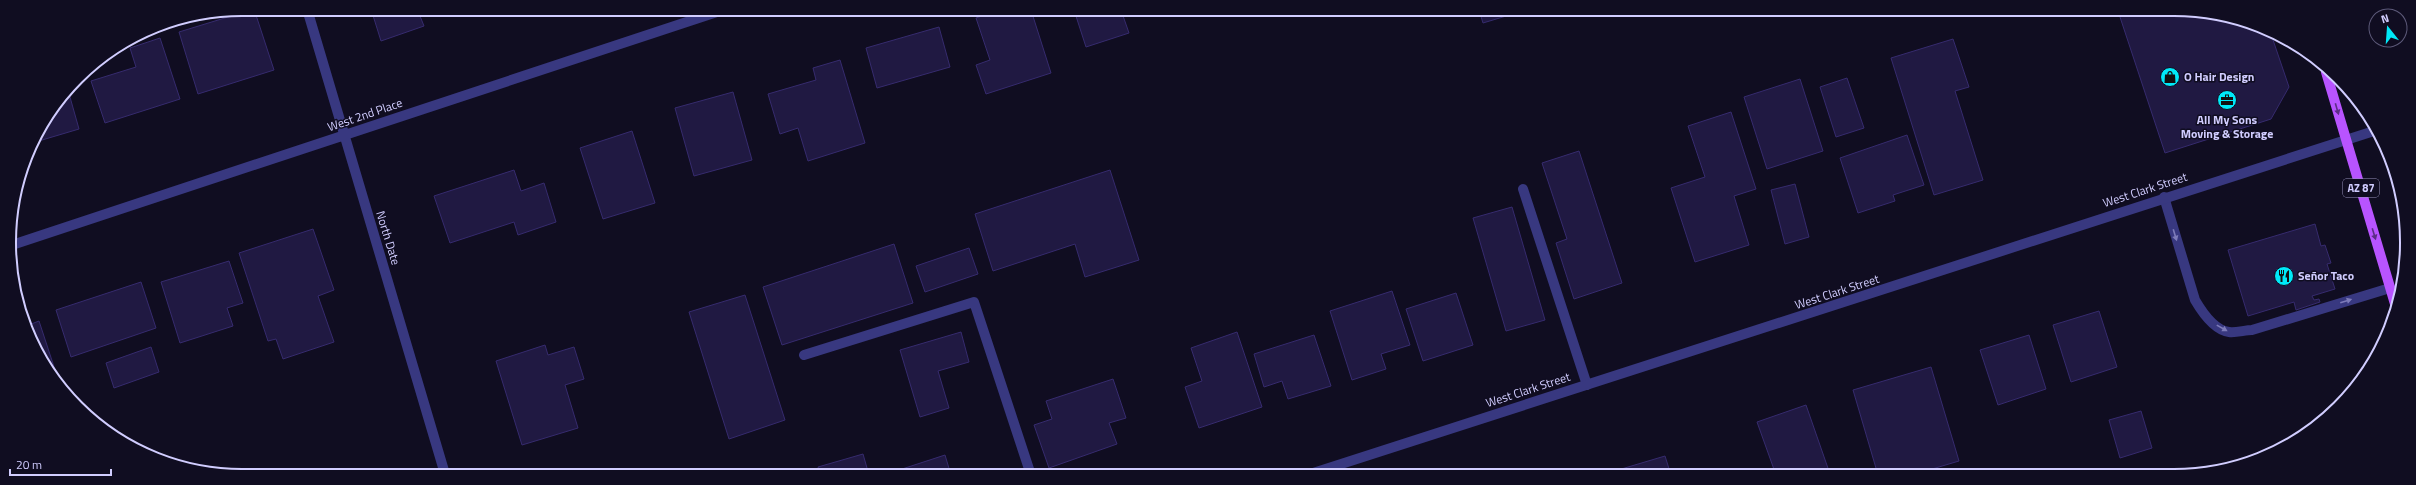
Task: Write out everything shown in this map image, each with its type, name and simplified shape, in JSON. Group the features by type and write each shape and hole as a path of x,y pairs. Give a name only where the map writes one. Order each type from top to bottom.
{"main road":[{"name":"AZ 87","path":"2327,76 2393,297"}],"street":[{"name":"North Date","path":"309,16 444,469"},
{"name":"West 2nd Place","path":"16,243 708,16"},
{"name":"West Clark Street","path":"1326,469 2164,197 2371,132"},
{"path":"1523,189 1587,385"},
{"path":"2164,197 2195,300 2202,313 2217,326 2229,332 2252,330 2390,288"},
{"path":"804,355 974,302 1030,469"}],"building":[{"path":"231,16 256,16 274,70 198,94 179,32"},
{"path":"373,16 420,16 424,26 381,41"},
{"path":"982,16 1033,16 1051,73 986,94 976,65 990,60 976,18"},
{"path":"1076,16 1123,16 1129,33 1086,47"},
{"path":"1481,16 1506,16 1483,23"},
{"path":"2120,16 2188,16 2218,20 2246,28 2272,38 2289,87 2271,119 2165,153"},
{"path":"939,27 950,67 877,88 866,48"},
{"path":"160,38 180,99 105,123 91,81 136,67 130,48"},
{"path":"1953,39 1969,87 1955,91 1983,180 1934,195 1891,58"},
{"path":"840,60 865,143 808,161 798,128 780,134 768,94 816,80 813,68"},
{"path":"1847,78 1864,128 1836,137 1820,87"},
{"path":"1800,79 1823,151 1767,169 1744,97"},
{"path":"733,92 752,160 694,176 675,108"},
{"path":"70,96 79,129 40,141 54,117"},
{"path":"1731,112 1756,189 1734,196 1749,245 1695,262 1671,188 1705,177 1688,126"},
{"path":"632,131 655,203 603,219 580,148"},
{"path":"1907,135 1924,185 1893,195 1895,201 1858,213 1840,158"},
{"path":"1579,151 1622,283 1574,299 1556,243 1567,239 1542,163"},
{"path":"514,170 521,191 544,183 556,222 518,235 514,222 450,243 434,196"},
{"path":"1110,170 1139,260 1085,277 1075,244 993,271 975,214"},
{"path":"1795,184 1809,237 1785,244 1771,190"},
{"path":"1512,207 1545,320 1506,331 1473,218"},
{"name":"Señor Taco","path":"2315,224 2321,246 2325,245 2331,263 2327,264 2335,289 2312,296 2314,300 2319,299 2320,302 2296,310 2294,302 2248,316 2228,250"},
{"path":"313,229 334,290 318,296 334,342 283,359 276,339 268,341 239,253"},
{"path":"894,244 913,303 782,345 763,287"},
{"path":"969,248 978,274 925,292 916,266"},
{"path":"229,261 243,303 227,308 233,326 180,343 161,282"},
{"path":"141,282 156,328 71,357 56,310"},
{"path":"1392,291 1410,345 1381,354 1386,369 1352,380 1330,311"},
{"path":"1456,293 1473,345 1423,361 1406,309"},
{"path":"745,295 785,420 729,439 689,312"},
{"path":"2099,311 2117,367 2071,382 2053,325"},
{"path":"39,321 55,369 39,343 31,324"},
{"path":"961,332 969,362 938,371 949,408 920,417 900,350"},
{"path":"1237,332 1262,407 1199,428 1185,387 1202,381 1191,348"},
{"path":"1314,335 1331,386 1288,399 1282,381 1264,387 1254,354"},
{"path":"2029,335 2046,389 1998,405 1980,350"},
{"path":"545,345 548,355 574,347 584,379 565,385 578,428 522,445 496,361"},
{"path":"151,347 159,372 114,388 106,363"},
{"path":"1931,367 1959,461 1932,469 1876,469 1853,390"},
{"path":"1113,379 1126,418 1109,423 1117,444 1049,468 1034,425 1052,419 1046,401"},
{"path":"1806,405 1828,469 1774,469 1757,422"},
{"path":"2141,411 2152,448 2120,458 2109,420"},
{"path":"863,454 867,469 819,469 818,467"},
{"path":"945,455 949,469 902,469"},
{"path":"1665,456 1669,469 1621,469"}],"place":[{"name":"O Hair Design","path":"2170,77"},
{"name":"All My Sons Moving & Storage","path":"2227,100"},
{"name":"Señor Taco","path":"2284,276"}]}
